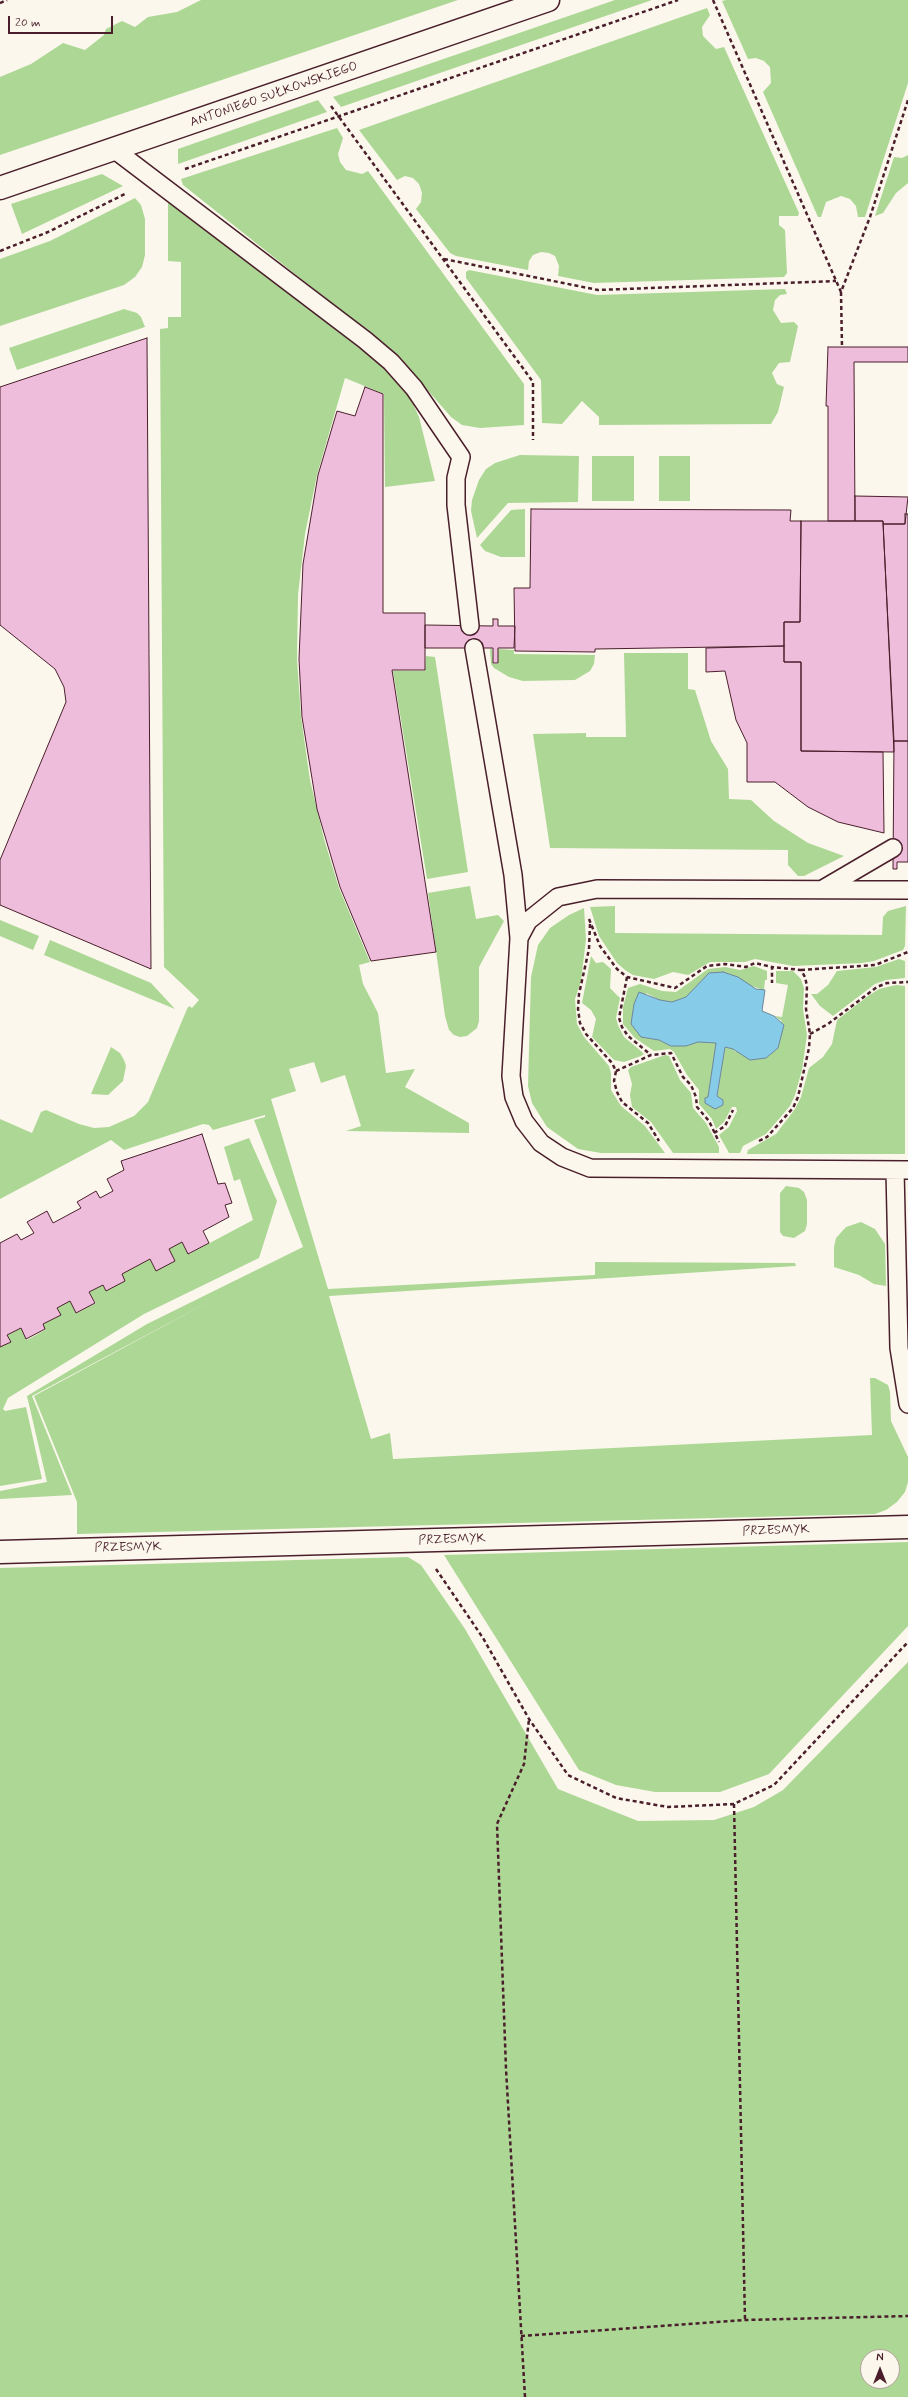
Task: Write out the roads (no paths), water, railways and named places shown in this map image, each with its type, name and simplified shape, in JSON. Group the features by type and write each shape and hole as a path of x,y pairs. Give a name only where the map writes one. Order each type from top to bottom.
{"street":[{"name":"ANTONIEGO SUŁKOWSKIEGO","path":"0,188 115,150 548,0"},
{"name":"PRZESMYK","path":"0,1552 420,1541 907,1525"}],"lane":[{"path":"115,150 156,179 365,340 391,362 414,388 461,457 456,478 456,505 470,626"},
{"path":"474,648 513,875 519,938 511,1076 514,1097 524,1121 541,1142 562,1157 590,1168 901,1170 899,1348 908,1404"},
{"path":"822,890 893,848"},
{"path":"519,938 528,921 541,909 558,897 597,889 908,890"}],"water":[{"path":"723,972 738,977 756,989 765,990 762,1011 774,1016 784,1025 778,1048 766,1058 750,1060 733,1049 725,1047 717,1096 723,1100 723,1105 715,1109 705,1103 705,1098 708,1097 716,1043 698,1042 686,1046 671,1046 659,1040 641,1037 631,1024 634,1004 639,992 660,1000 672,1002 686,997 709,973"}]}
